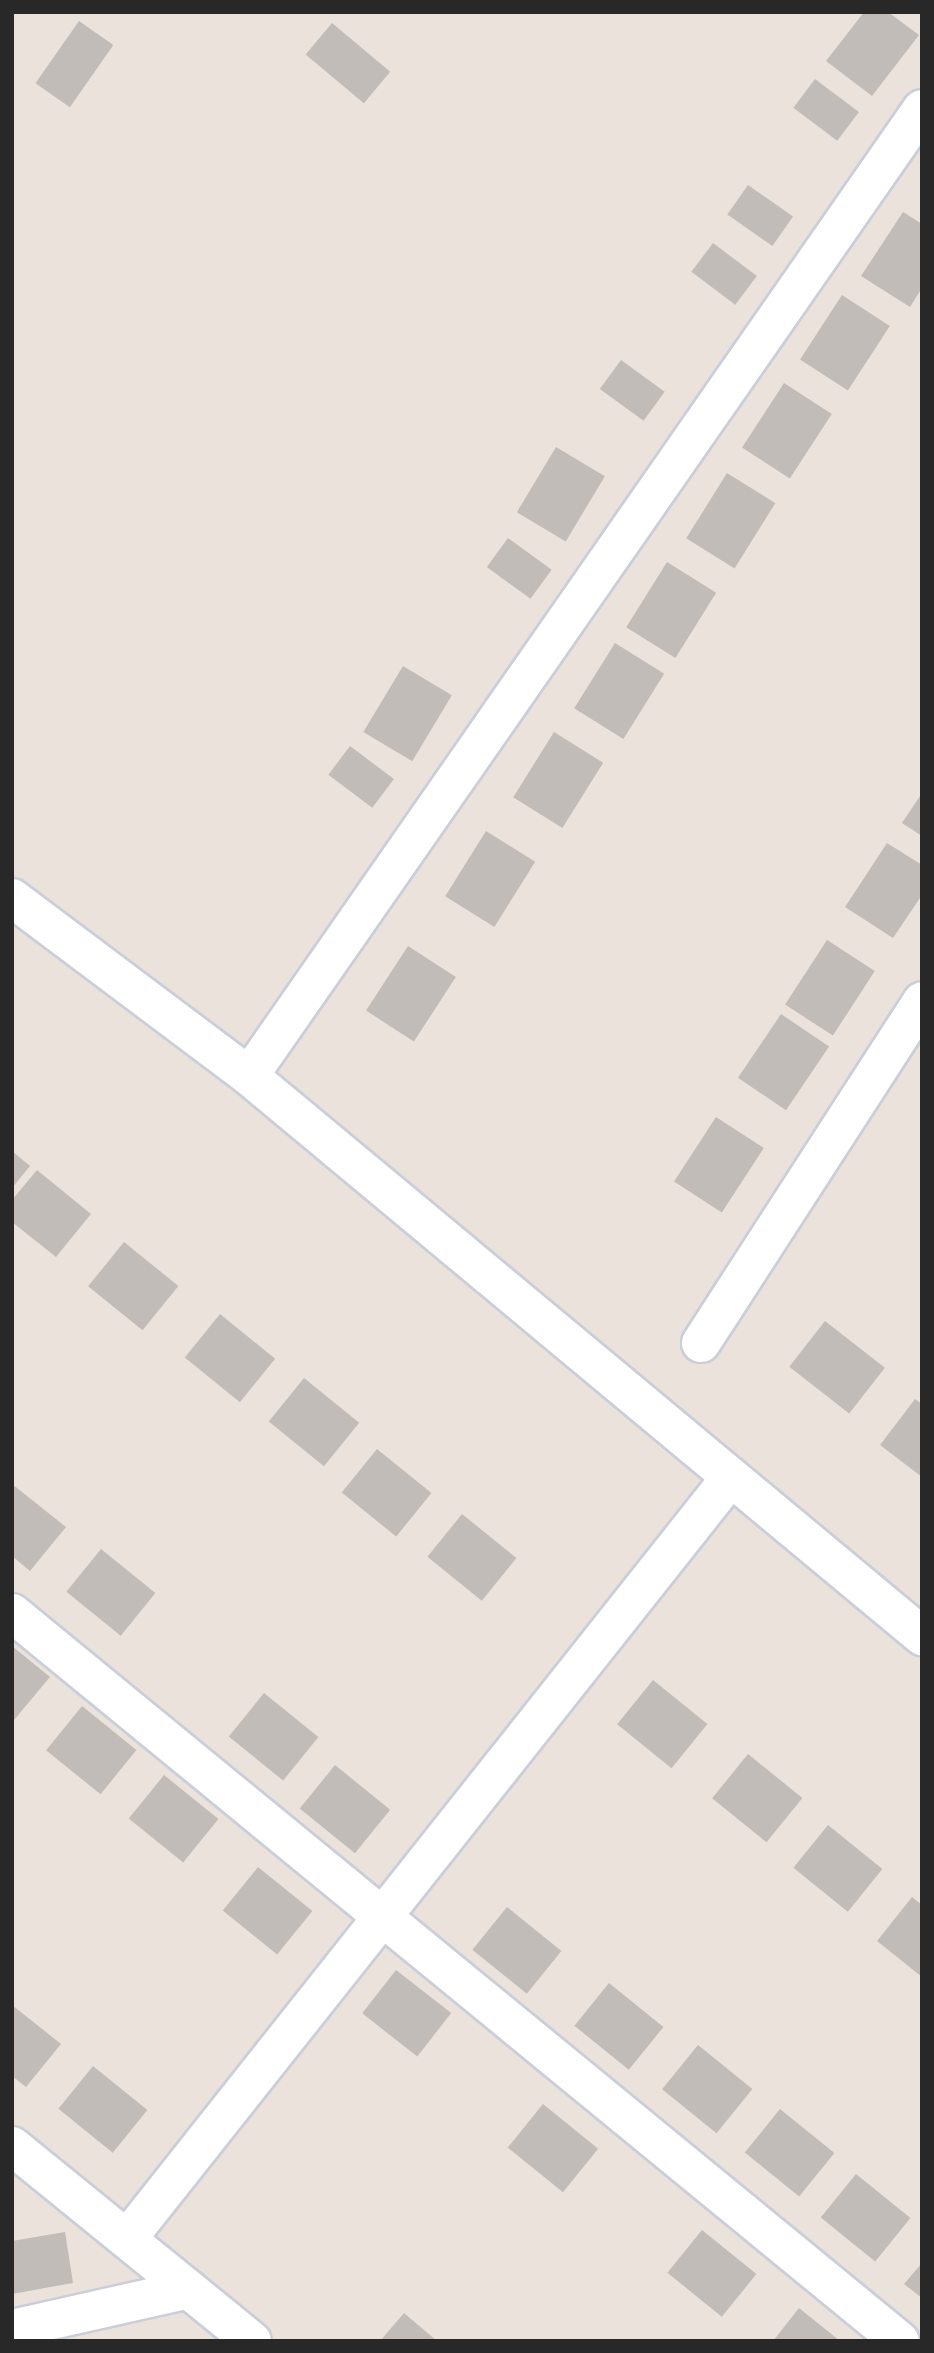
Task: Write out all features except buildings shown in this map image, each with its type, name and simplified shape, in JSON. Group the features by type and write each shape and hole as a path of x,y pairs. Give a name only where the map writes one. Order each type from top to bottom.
{"street":[{"path":"249,1076 922,109"},
{"path":"12,898 249,1076 922,1636"},
{"path":"701,1343 922,1001"},
{"path":"127,2239 731,1477"},
{"path":"12,1613 385,1913 900,2341"},
{"path":"12,2146 252,2341"},
{"path":"12,2329 189,2289"}]}
